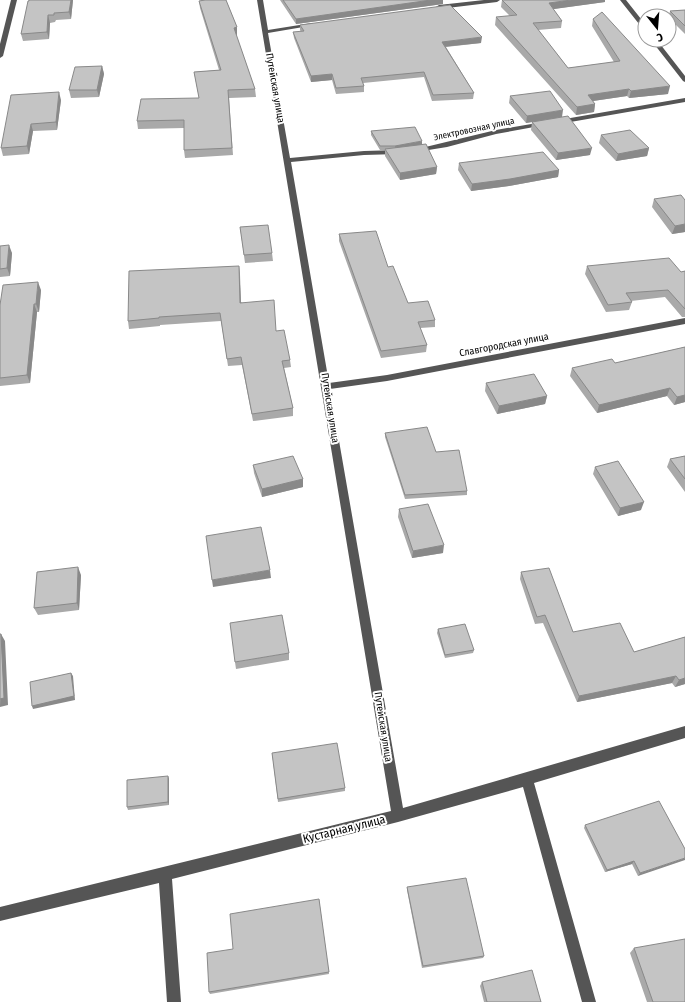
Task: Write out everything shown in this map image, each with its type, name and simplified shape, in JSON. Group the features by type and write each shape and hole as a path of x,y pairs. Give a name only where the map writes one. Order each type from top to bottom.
{"street":[{"path":"0,56 14,0"},
{"name":"Путейская улица","path":"260,0 398,816"},
{"path":"434,8 497,0"},
{"path":"624,0 637,17"},
{"path":"265,32 318,24"},
{"path":"660,48 685,80"},
{"name":"Электровозная улица","path":"288,160 406,151 447,145 496,132 685,100"},
{"name":"Славгородская улица","path":"326,386 387,378 685,321"},
{"name":"Кустарная улица","path":"0,914 164,875 398,816 527,780 685,732"},
{"path":"527,780 589,1002"},
{"path":"164,875 174,1002"}],"building":[{"path":"29,0 71,0 69,12 48,15 47,32 21,34"},
{"path":"226,0 237,27 234,28 255,89 228,90 232,148 184,150 184,120 137,121 141,99 199,98 194,72 221,70 199,1"},
{"path":"283,0 431,0 296,19"},
{"path":"502,0 571,0 549,3 562,21 533,23 568,68 620,61 593,19 602,12 670,86 631,91 629,89 588,95 595,104 577,107 496,17 517,15"},
{"path":"450,5 482,37 442,42 474,93 433,95 424,72 361,78 364,86 336,88 332,74 311,76 293,32 304,31 300,25"},
{"path":"685,10 685,26 677,18 677,11"},
{"path":"102,66 97,90 69,90 75,67"},
{"path":"550,91 563,110 527,116 510,96"},
{"path":"59,92 56,122 31,124 27,146 1,148 11,95"},
{"path":"568,116 592,148 558,153 532,122"},
{"path":"415,127 422,141 395,146 380,146 371,131"},
{"path":"630,130 649,148 618,154 601,135"},
{"path":"426,144 437,167 400,173 385,149"},
{"path":"543,152 559,170 472,184 459,163"},
{"path":"681,195 685,200 685,224 675,226 654,199"},
{"path":"268,225 272,253 244,255 240,227"},
{"path":"376,231 388,267 393,266 408,303 428,301 435,320 418,322 427,345 381,351 339,234"},
{"path":"9,245 7,268 0,269 0,246"},
{"path":"669,258 681,272 685,271 685,309 668,290 626,293 632,302 608,305 587,266"},
{"path":"239,266 240,303 274,300 276,331 284,330 290,360 282,361 293,408 252,414 241,357 227,359 220,313 159,317 128,321 129,271"},
{"path":"38,282 36,304 34,304 27,375 0,378 0,305 3,285"},
{"path":"685,347 685,395 677,397 670,388 599,405 572,368 612,359 615,363"},
{"path":"534,374 547,396 499,406 486,383"},
{"path":"427,427 436,452 459,450 467,491 405,495 385,433"},
{"path":"293,456 303,479 262,489 253,465"},
{"path":"685,456 685,479 670,459"},
{"path":"618,461 644,502 620,508 595,467"},
{"path":"428,504 444,545 413,551 399,509"},
{"path":"261,527 270,570 212,580 206,536"},
{"path":"78,567 77,603 34,608 37,572"},
{"path":"549,568 573,632 620,623 634,652 685,637 685,678 679,680 676,676 579,696 545,615 537,617 521,572"},
{"path":"282,615 289,653 235,662 230,623"},
{"path":"465,624 474,650 445,655 438,629"},
{"path":"0,634 4,698 0,699"},
{"path":"71,673 74,696 32,706 30,682"},
{"path":"337,743 345,788 278,799 272,753"},
{"path":"168,776 168,802 127,807 127,780"},
{"path":"659,801 685,849 685,858 640,873 634,861 607,870 585,825"},
{"path":"466,878 484,956 423,966 407,887"},
{"path":"319,899 329,972 209,992 207,953 233,949 230,914"},
{"path":"685,939 685,1002 653,1002 634,948"},
{"path":"532,970 541,1002 487,1002 482,982"}]}
